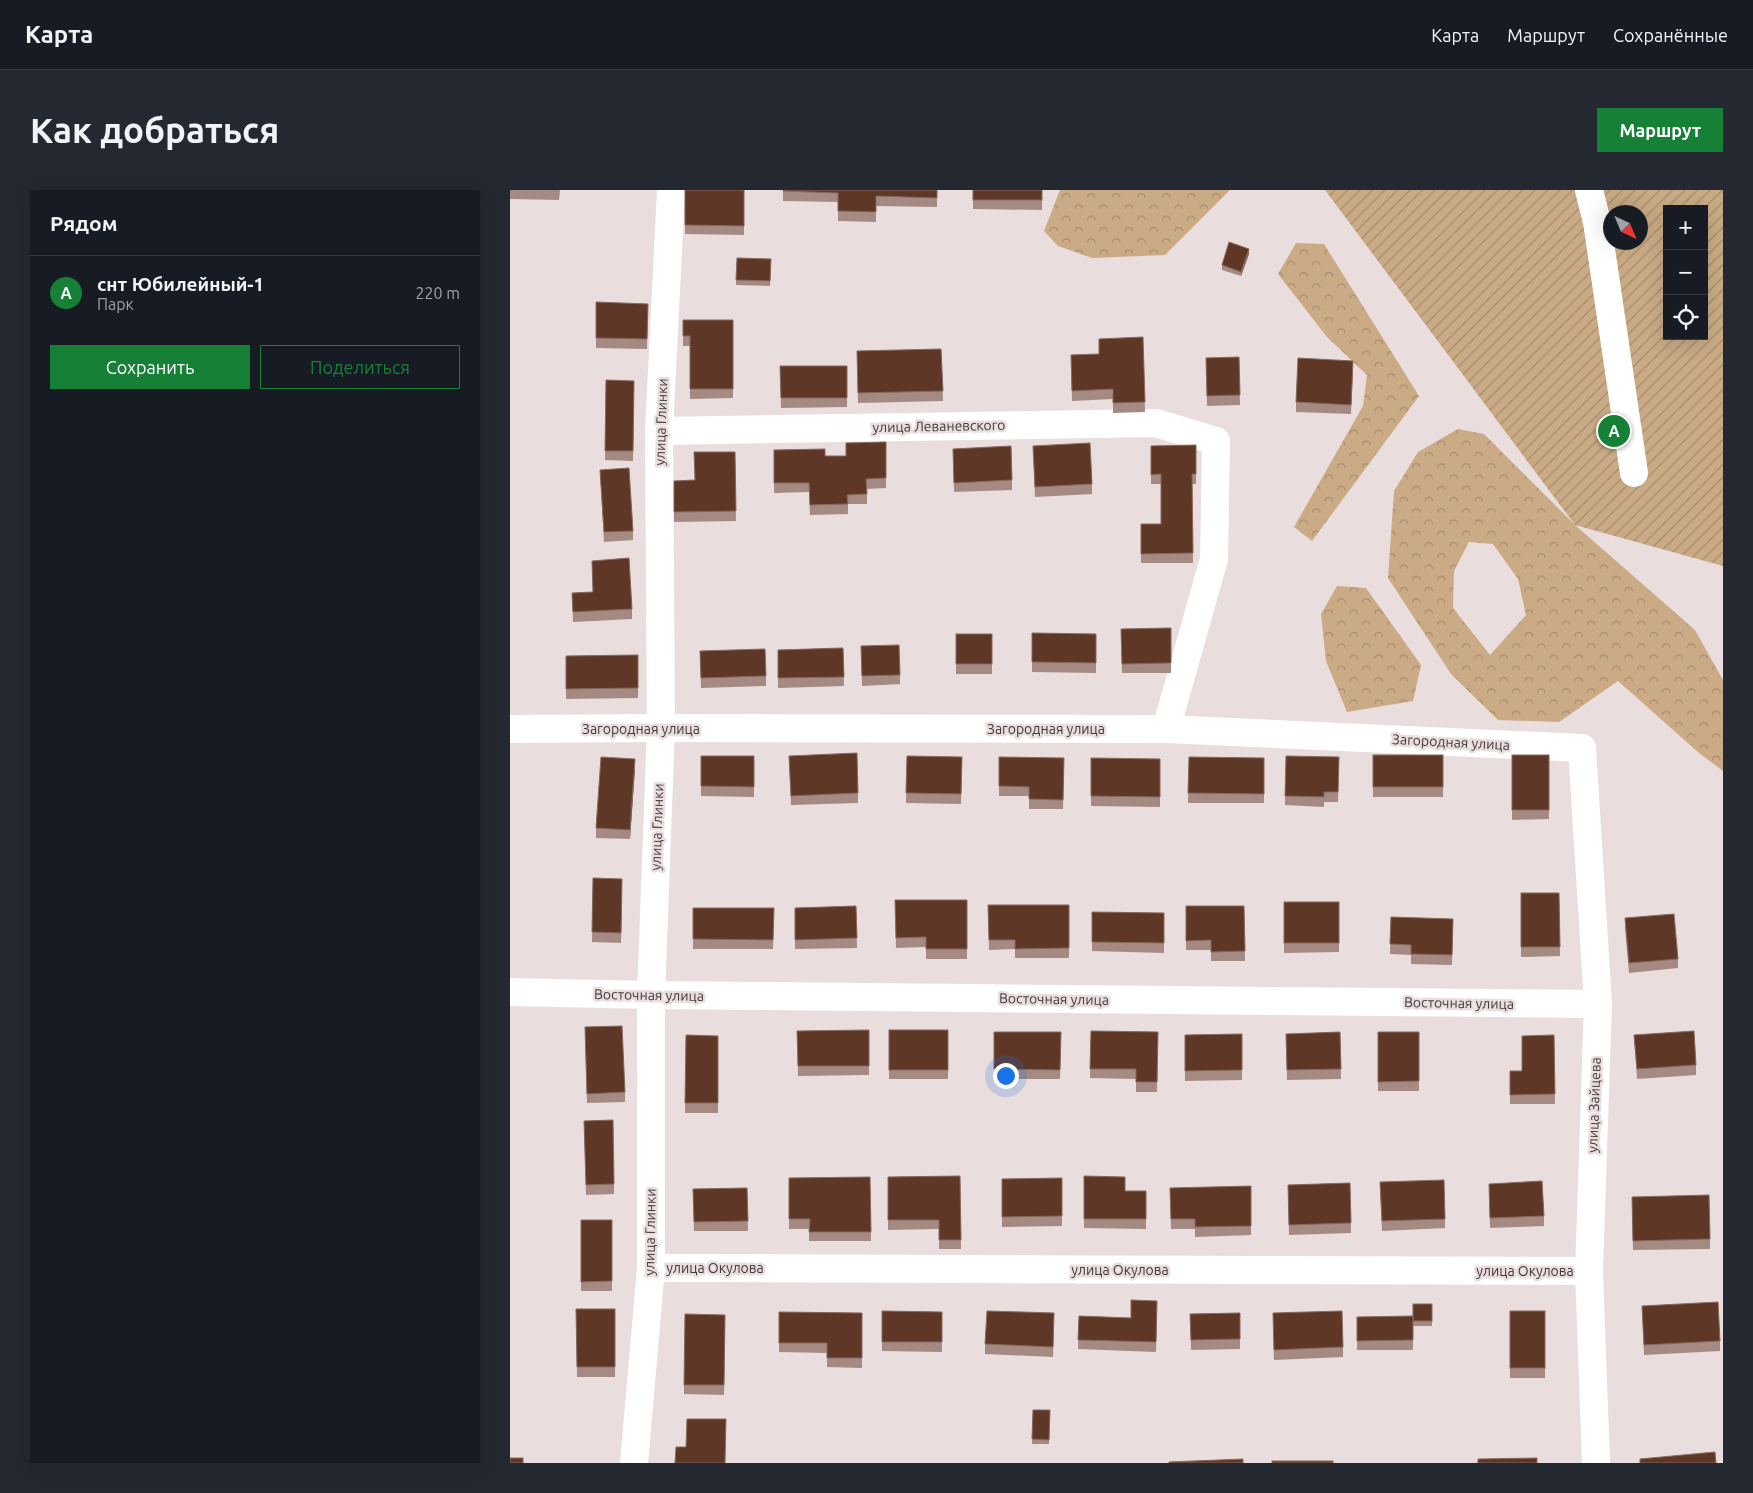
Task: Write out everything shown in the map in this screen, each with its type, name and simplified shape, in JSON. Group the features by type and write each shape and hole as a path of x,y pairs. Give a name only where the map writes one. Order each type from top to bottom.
{"street":[{"name":"улица Глинки","path":"634,1463 651,1268 651,995 661,728 659,431 671,190"},
{"path":"1589,190 1597,222 1634,473"},
{"name":"улица Леваневского","path":"659,431 1156,423 1216,441 1214,559 1166,730"},
{"name":"Загородная улица","path":"510,730 661,728 1166,730 1582,748"},
{"name":"улица Зайцева","path":"1582,748 1598,1004 1589,1271 1596,1463"},
{"name":"Восточная улица","path":"510,992 1598,1004"},
{"name":"улица Окулова","path":"651,1268 1589,1271"}],"green space":[{"path":"1060,190 1230,190 1165,255 1092,258 1058,246 1044,231"},
{"path":"1296,243 1324,244 1419,396 1312,541 1294,527 1363,406 1367,375 1327,337 1278,274"},
{"path":"1458,429 1484,434 1575,525 1695,630 1723,680 1723,771 1699,753 1618,681 1559,722 1498,720 1451,674 1388,578 1394,491 1418,452","holes":["1469,542 1493,544 1518,579 1526,615 1490,655 1453,608 1454,571"]},
{"path":"1337,586 1366,588 1421,665 1413,701 1347,712 1326,661 1321,614"}],"shaded area":[{"path":"1325,190 1723,190 1723,566 1575,525"}],"building":[{"path":"685,190 744,190 744,226 685,225"},
{"path":"783,190 937,190 937,198 876,196 876,212 838,211 838,193"},
{"path":"973,190 1042,190 1042,200 973,200"},
{"path":"1229,242 1249,249 1241,272 1222,265"},
{"path":"737,258 771,259 770,281 736,280"},
{"path":"596,302 648,304 647,339 596,338"},
{"path":"683,320 733,320 733,389 690,389 690,336 683,336"},
{"path":"1143,337 1145,402 1113,403 1113,389 1072,391 1071,355 1099,354 1099,339"},
{"path":"941,349 943,391 858,393 857,351"},
{"path":"1239,357 1240,395 1207,396 1206,358"},
{"path":"1298,358 1353,361 1351,405 1296,402"},
{"path":"780,366 847,366 847,398 781,398"},
{"path":"606,380 634,381 633,451 605,451"},
{"path":"886,442 886,478 866,479 867,494 847,495 848,504 810,505 809,483 774,483 774,450 825,449 825,456 846,456 846,443"},
{"path":"1090,443 1092,484 1035,487 1033,446"},
{"path":"1196,445 1196,474 1192,474 1193,553 1141,554 1141,524 1161,524 1161,474 1151,475 1151,446"},
{"path":"1011,446 1012,480 954,483 953,449"},
{"path":"694,452 735,452 736,511 674,512 674,481 695,480"},
{"path":"629,468 633,531 604,532 600,470"},
{"path":"629,558 632,609 573,612 572,593 593,592 592,561"},
{"path":"1171,628 1171,663 1122,664 1121,629"},
{"path":"1032,633 1096,634 1096,663 1032,662"},
{"path":"956,634 992,634 992,664 956,664"},
{"path":"899,645 900,675 862,676 861,646"},
{"path":"843,648 844,677 778,678 778,650"},
{"path":"765,649 766,676 701,678 700,651"},
{"path":"638,655 638,688 566,689 566,656"},
{"path":"857,753 858,793 791,796 789,756"},
{"path":"1373,755 1443,755 1443,787 1373,787"},
{"path":"1512,755 1549,755 1549,810 1512,810"},
{"path":"701,756 754,756 754,787 701,786"},
{"path":"907,756 962,757 961,794 906,793"},
{"path":"1286,756 1339,757 1338,792 1324,792 1324,797 1285,796"},
{"path":"601,757 635,759 630,830 596,828"},
{"path":"999,757 1064,758 1063,800 1029,799 1029,787 999,786"},
{"path":"1189,757 1264,758 1264,794 1188,793"},
{"path":"1091,758 1160,759 1160,797 1091,796"},
{"path":"593,878 622,879 621,933 592,932"},
{"path":"1521,893 1559,893 1560,947 1521,947"},
{"path":"895,900 967,900 967,949 926,949 926,937 896,938"},
{"path":"1284,902 1339,902 1339,943 1284,943"},
{"path":"988,905 1069,905 1069,948 1015,949 1015,940 989,940"},
{"path":"856,906 857,938 795,940 795,908"},
{"path":"1186,906 1244,906 1245,951 1211,952 1211,940 1186,941"},
{"path":"693,908 774,908 773,940 693,939"},
{"path":"1092,912 1164,913 1164,943 1092,942"},
{"path":"1674,914 1678,959 1629,963 1625,918"},
{"path":"1391,917 1453,919 1452,955 1411,954 1411,945 1390,944"},
{"path":"622,1026 625,1092 587,1094 585,1027"},
{"path":"869,1030 869,1066 798,1066 797,1031"},
{"path":"889,1030 948,1030 948,1070 889,1070"},
{"path":"1091,1031 1158,1032 1157,1082 1136,1082 1136,1069 1090,1069"},
{"path":"1694,1031 1696,1065 1637,1069 1634,1035"},
{"path":"994,1032 1061,1032 1060,1070 994,1069"},
{"path":"1340,1032 1341,1069 1287,1070 1286,1034"},
{"path":"1378,1032 1419,1032 1419,1081 1378,1082"},
{"path":"1242,1034 1242,1070 1185,1071 1185,1035"},
{"path":"686,1035 718,1036 718,1103 685,1103"},
{"path":"1554,1035 1555,1094 1510,1095 1510,1071 1522,1071 1522,1036"},
{"path":"613,1120 614,1184 586,1185 584,1121"},
{"path":"960,1176 961,1240 939,1240 939,1220 888,1220 888,1177"},
{"path":"1084,1176 1125,1177 1125,1191 1146,1191 1146,1219 1084,1219"},
{"path":"870,1177 871,1232 809,1232 810,1219 789,1219 789,1178"},
{"path":"1062,1178 1062,1216 1002,1217 1002,1179"},
{"path":"1444,1180 1445,1219 1382,1221 1380,1182"},
{"path":"1542,1181 1544,1216 1490,1218 1489,1184"},
{"path":"1350,1183 1351,1223 1289,1225 1288,1185"},
{"path":"1251,1186 1251,1226 1195,1227 1195,1219 1171,1219 1170,1188"},
{"path":"747,1188 748,1221 694,1222 693,1189"},
{"path":"1709,1195 1710,1239 1633,1241 1632,1197"},
{"path":"581,1220 612,1220 612,1281 581,1282"},
{"path":"1131,1300 1157,1301 1156,1342 1078,1340 1079,1316 1131,1318"},
{"path":"1718,1302 1720,1341 1644,1345 1642,1306"},
{"path":"1413,1304 1432,1304 1432,1321 1413,1321"},
{"path":"576,1309 615,1309 615,1367 577,1367"},
{"path":"882,1311 942,1312 942,1342 882,1342"},
{"path":"987,1311 1054,1313 1053,1347 985,1344"},
{"path":"1342,1311 1343,1347 1274,1350 1273,1313"},
{"path":"1510,1311 1545,1311 1545,1368 1510,1368"},
{"path":"779,1312 862,1313 862,1358 827,1358 827,1343 779,1343"},
{"path":"1240,1313 1240,1339 1191,1340 1190,1314"},
{"path":"685,1314 725,1315 724,1385 684,1385"},
{"path":"1413,1316 1413,1340 1357,1341 1357,1317"},
{"path":"1033,1410 1050,1410 1049,1440 1032,1439"},
{"path":"687,1419 726,1419 725,1463 675,1463 676,1447 686,1447"},
{"path":"1715,1452 1716,1463 1640,1463 1640,1459"},
{"path":"510,1458 523,1458 523,1463 510,1463"},
{"path":"1537,1458 1537,1463 1478,1463 1478,1459"},
{"path":"1243,1459 1243,1463 1169,1463 1169,1462"},
{"path":"1272,1461 1333,1461 1333,1463 1272,1463"}],"place":[{"name":"снт Юбилейный-1","path":"1614,431"}]}
